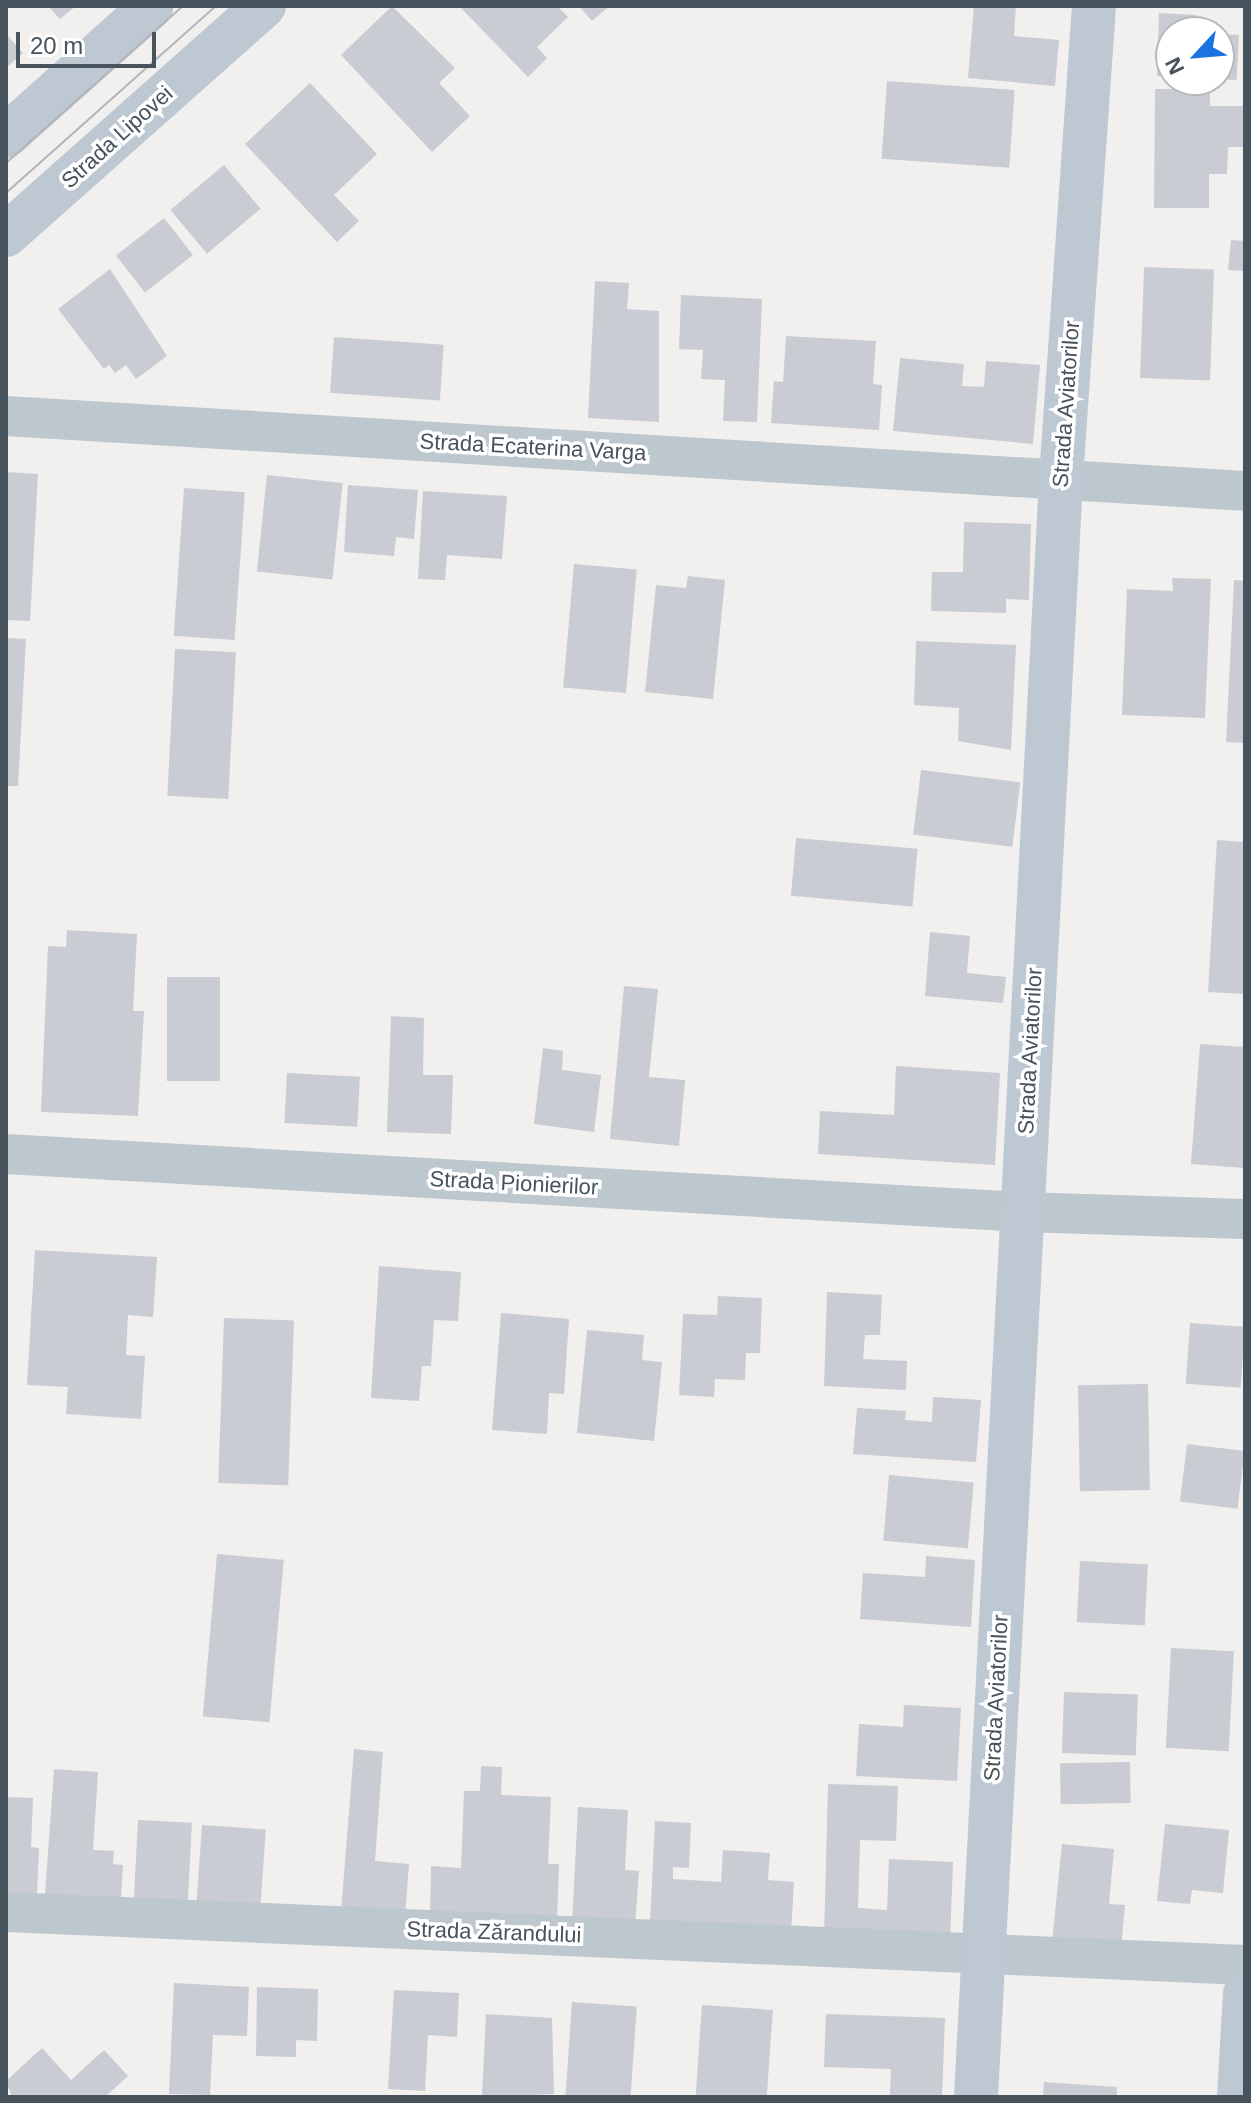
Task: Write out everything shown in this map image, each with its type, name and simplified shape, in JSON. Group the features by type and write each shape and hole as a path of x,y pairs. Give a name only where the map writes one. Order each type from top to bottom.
{"street":[{"path":"6,136 152,6"},
{"name":"Strada Lipovei","path":"6,235 264,6"},
{"name":"Strada Aviatorilor","path":"976,2097 1061,478 1094,6"},
{"name":"Strada Ecaterina Varga","path":"6,416 1245,491"},
{"name":"Strada Pionierilor","path":"6,1154 1021,1212 1245,1219"},
{"name":"Strada Zărandului","path":"6,1912 1245,1965"},
{"path":"1239,2097 1245,1994"}],"building":[{"path":"48,6 76,6 60,19"},
{"path":"392,6 455,68 439,83 470,116 432,152 341,55"},
{"path":"459,6 557,6 568,17 537,47 547,58 528,77"},
{"path":"579,6 610,6 592,21"},
{"path":"974,6 1016,6 1014,36 1059,40 1055,86 968,78"},
{"path":"1159,13 1197,15 1197,16 1159,16"},
{"path":"6,34 23,53 6,68"},
{"path":"1235,35 1239,35 1237,80 1235,80"},
{"path":"887,81 1015,90 1009,168 882,159"},
{"path":"310,83 377,154 334,195 359,221 337,242 245,144"},
{"path":"1155,89 1155,96 1210,96 1210,106 1244,106 1244,147 1228,147 1227,174 1209,174 1209,208 1154,208"},
{"path":"224,165 261,209 207,254 170,210"},
{"path":"164,218 193,255 145,293 116,256"},
{"path":"1231,240 1245,241 1245,271 1228,270"},
{"path":"1144,267 1214,269 1210,380 1140,378"},
{"path":"110,269 167,356 136,379 126,365 115,373 109,365 104,369 58,309"},
{"path":"595,281 629,283 627,309 659,311 659,422 588,418"},
{"path":"681,295 762,299 757,422 723,421 725,380 701,379 703,350 679,349"},
{"path":"786,336 876,341 873,384 882,385 879,430 771,423 774,381 783,382"},
{"path":"334,337 444,345 440,401 330,393"},
{"path":"900,358 964,364 962,386 984,387 986,361 1040,365 1033,444 893,431"},
{"path":"6,472 38,474 30,621 6,620"},
{"path":"267,475 343,483 332,579 257,571"},
{"path":"348,485 418,490 414,539 396,537 394,556 344,552"},
{"path":"184,488 245,492 235,640 174,636"},
{"path":"423,491 507,496 502,559 447,555 445,580 418,579"},
{"path":"964,522 1031,524 1029,600 1006,599 1006,613 931,611 932,572 963,572"},
{"path":"574,564 637,569 626,693 563,688"},
{"path":"688,576 725,580 713,699 645,692 656,585 686,588"},
{"path":"1172,578 1211,579 1205,718 1122,715 1127,589 1173,591"},
{"path":"1234,580 1245,581 1245,743 1226,742"},
{"path":"6,638 26,639 18,786 6,786"},
{"path":"916,641 1016,645 1011,750 958,741 959,708 914,705"},
{"path":"175,649 236,652 228,799 167,796"},
{"path":"921,770 1020,782 1012,847 913,835"},
{"path":"796,838 918,849 912,906 791,896"},
{"path":"1217,840 1245,842 1245,994 1208,992"},
{"path":"67,930 137,934 133,1011 144,1011 138,1116 41,1112 48,946 66,947"},
{"path":"930,932 970,936 967,973 1006,977 1003,1003 925,996"},
{"path":"167,977 220,977 220,1081 167,1081"},
{"path":"624,986 658,989 649,1077 685,1080 679,1146 610,1139"},
{"path":"391,1016 424,1018 423,1075 453,1075 451,1134 387,1132"},
{"path":"1200,1044 1245,1047 1245,1168 1191,1164"},
{"path":"543,1048 563,1051 562,1070 601,1075 594,1132 534,1124"},
{"path":"896,1066 1000,1073 995,1165 818,1154 820,1111 894,1115"},
{"path":"287,1073 360,1077 357,1127 284,1123"},
{"path":"35,1250 157,1257 153,1317 128,1315 126,1355 145,1356 141,1419 66,1414 68,1387 27,1385"},
{"path":"379,1266 461,1272 458,1321 434,1320 431,1366 422,1366 419,1401 371,1398"},
{"path":"827,1292 882,1295 880,1335 865,1335 863,1359 907,1361 906,1390 824,1386"},
{"path":"718,1296 762,1298 760,1353 746,1353 745,1380 715,1379 714,1397 679,1395 683,1314 717,1315"},
{"path":"501,1313 569,1319 564,1394 549,1393 547,1434 492,1430"},
{"path":"224,1318 294,1320 288,1485 218,1483"},
{"path":"1190,1323 1245,1327 1241,1388 1186,1384"},
{"path":"587,1330 644,1335 642,1360 662,1362 654,1441 577,1433"},
{"path":"1148,1384 1150,1490 1080,1491 1078,1385"},
{"path":"933,1397 981,1400 976,1462 853,1454 857,1408 906,1411 905,1420 932,1422"},
{"path":"1187,1444 1245,1451 1237,1509 1180,1502"},
{"path":"889,1475 974,1482 968,1548 883,1541"},
{"path":"217,1554 284,1560 270,1722 203,1716"},
{"path":"926,1556 975,1560 971,1627 860,1619 863,1573 925,1577"},
{"path":"1080,1561 1148,1565 1145,1625 1077,1622"},
{"path":"1171,1648 1234,1651 1229,1751 1166,1748"},
{"path":"1064,1692 1138,1695 1136,1756 1062,1753"},
{"path":"904,1705 961,1708 957,1781 856,1776 859,1724 903,1727"},
{"path":"354,1749 383,1752 375,1861 409,1864 405,1916 341,1912"},
{"path":"1130,1762 1131,1803 1061,1804 1060,1763"},
{"path":"481,1766 502,1767 501,1795 551,1797 548,1864 559,1864 557,1923 430,1919 431,1866 461,1868 464,1791 480,1791"},
{"path":"54,1769 98,1772 93,1850 114,1851 113,1864 123,1865 121,1899 45,1895"},
{"path":"828,1784 898,1786 896,1841 860,1840 858,1908 887,1910 889,1859 953,1862 950,1942 824,1939"},
{"path":"6,1797 33,1798 31,1847 39,1848 37,1896 6,1895"},
{"path":"578,1807 628,1810 625,1870 639,1871 635,1927 572,1923"},
{"path":"138,1820 192,1823 188,1906 134,1903"},
{"path":"655,1821 691,1823 689,1868 673,1867 673,1879 721,1882 723,1850 770,1853 768,1880 794,1882 791,1932 650,1924"},
{"path":"1165,1824 1229,1830 1223,1893 1192,1890 1190,1904 1157,1901"},
{"path":"202,1825 266,1829 260,1908 196,1904"},
{"path":"1062,1844 1114,1849 1109,1904 1125,1905 1121,1949 1052,1943"},
{"path":"174,1983 249,1987 247,2036 213,2035 210,2095 169,2094"},
{"path":"257,1987 318,1989 317,2041 296,2040 296,2057 256,2056"},
{"path":"394,1990 459,1993 457,2037 428,2035 425,2091 388,2089"},
{"path":"572,2002 637,2007 631,2097 565,2097"},
{"path":"702,2005 773,2010 767,2097 696,2096"},
{"path":"486,2014 552,2018 554,2094 482,2097"},
{"path":"826,2014 945,2018 942,2097 890,2095 891,2069 824,2067"},
{"path":"42,2048 71,2080 104,2050 128,2076 105,2097 12,2097 6,2081"},
{"path":"1044,2082 1117,2087 1117,2097 1043,2097"}],"tram line":[{"path":"6,163 183,6"},
{"path":"6,193 216,6"}]}
